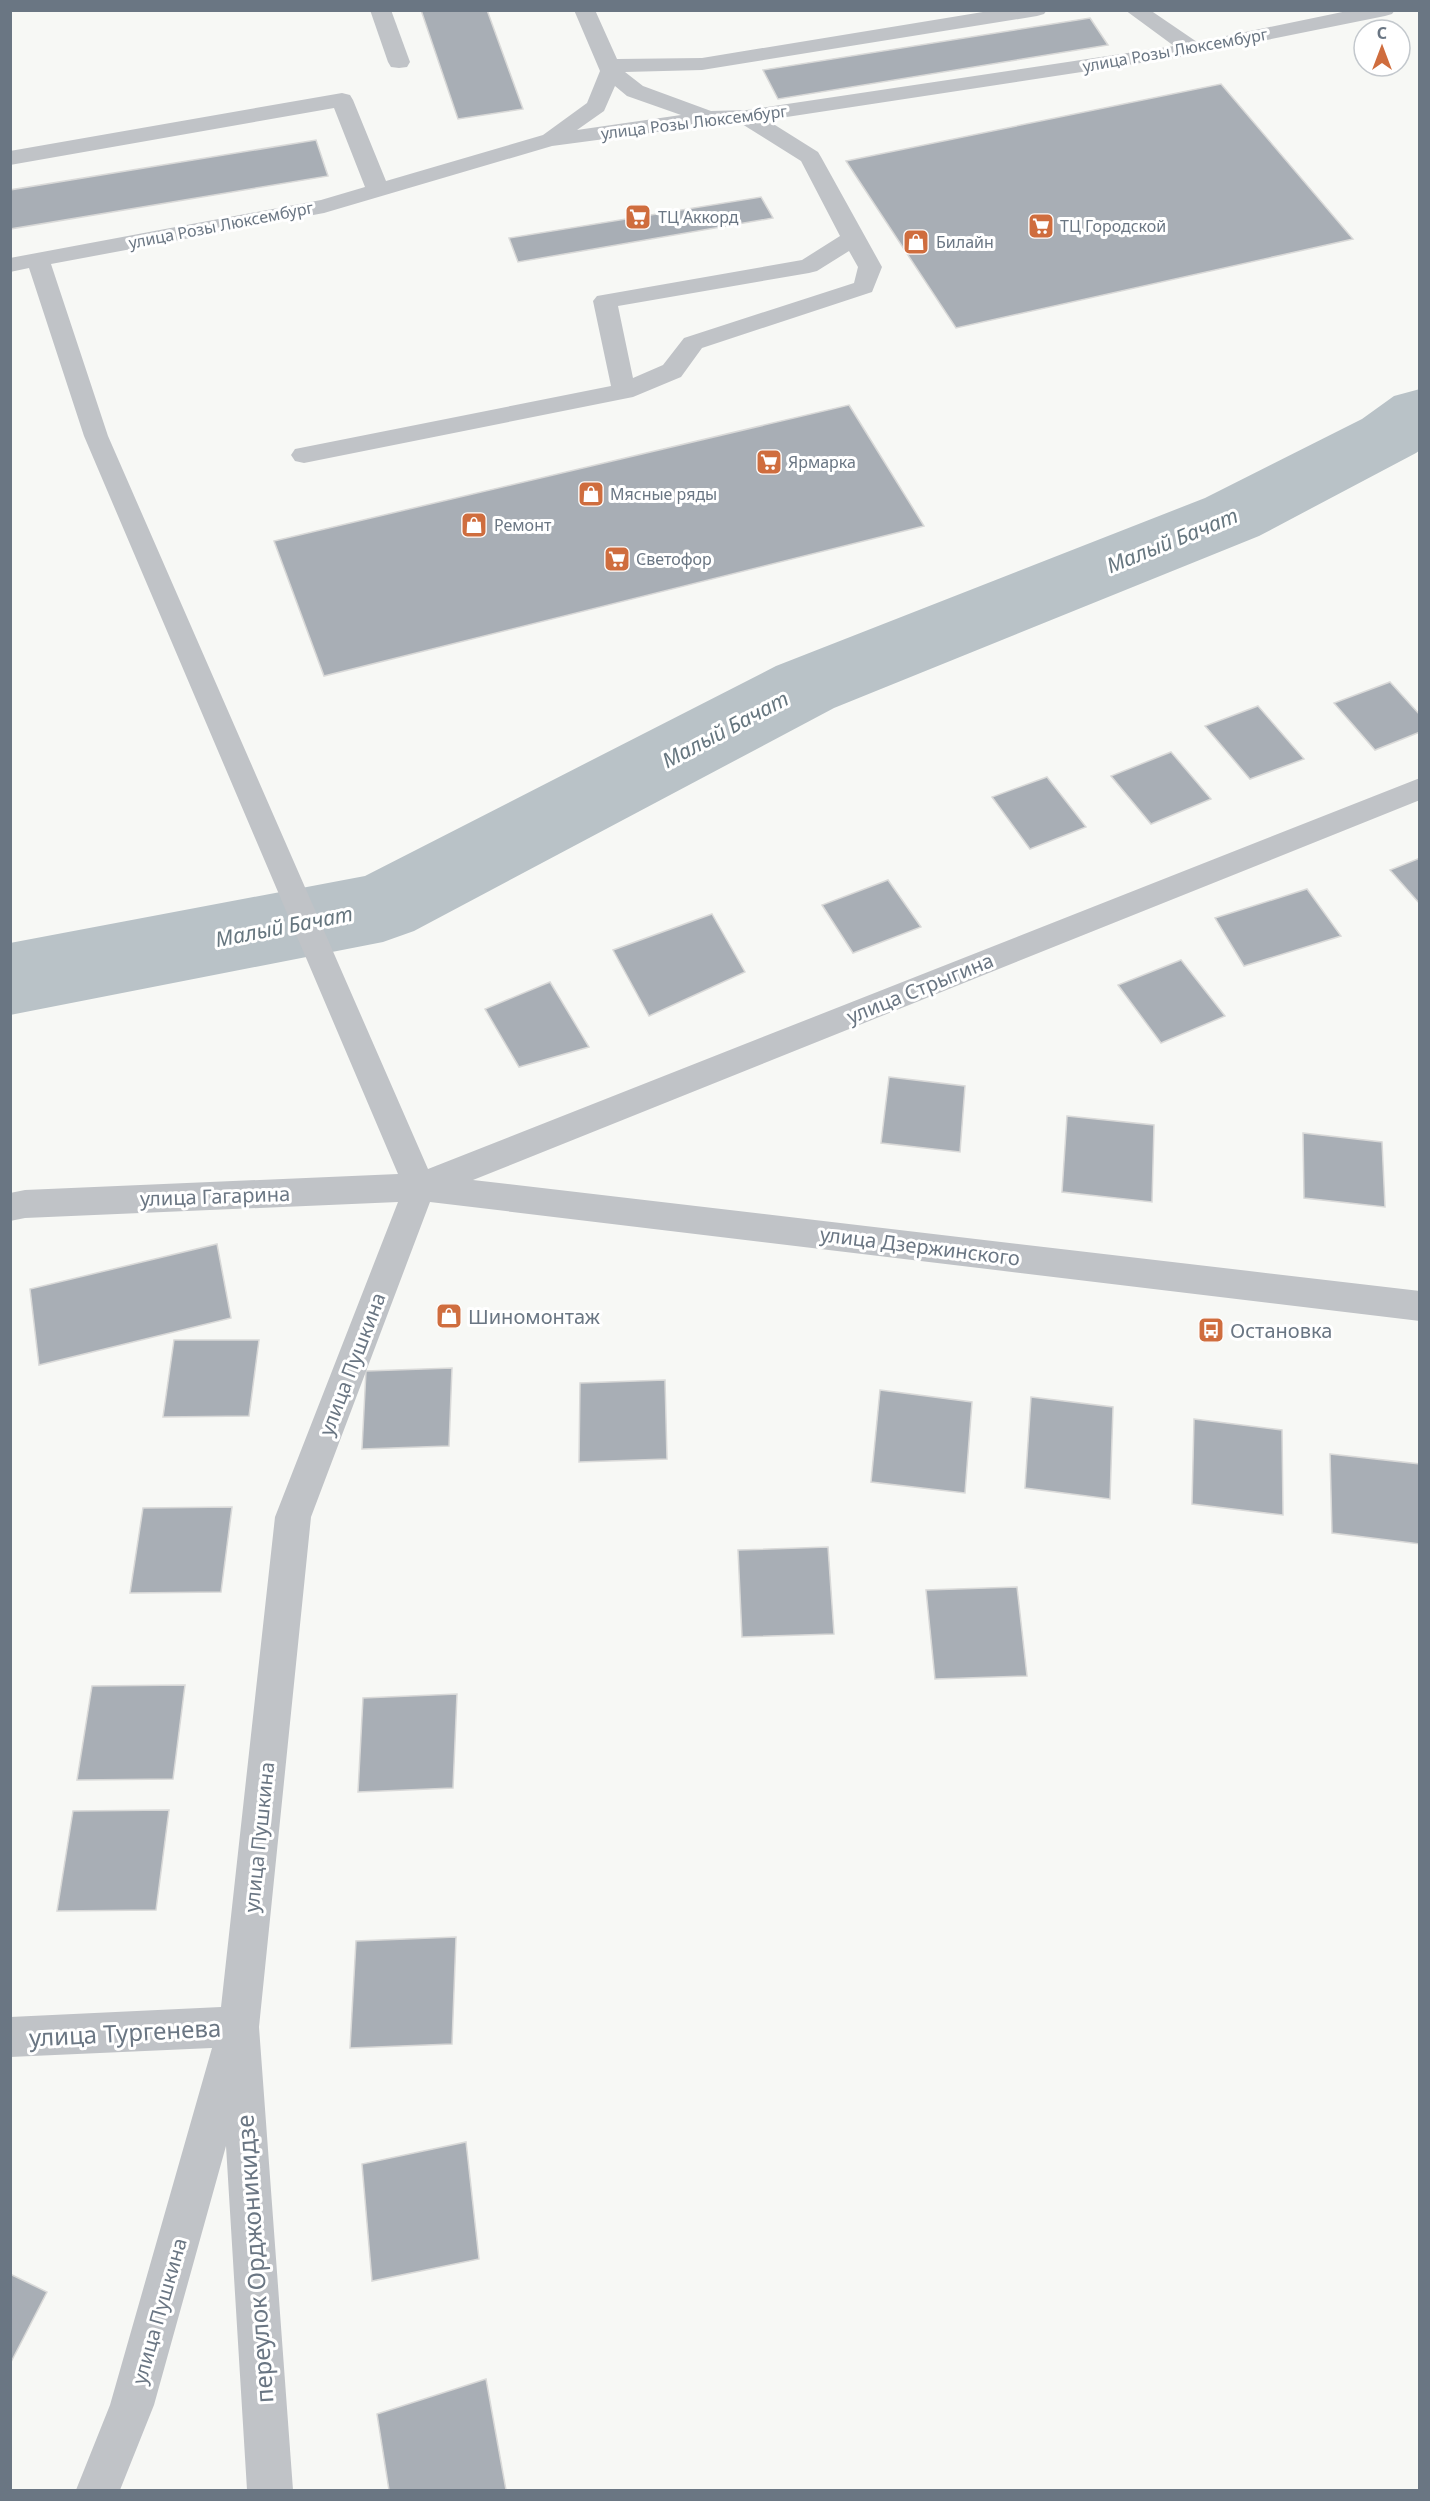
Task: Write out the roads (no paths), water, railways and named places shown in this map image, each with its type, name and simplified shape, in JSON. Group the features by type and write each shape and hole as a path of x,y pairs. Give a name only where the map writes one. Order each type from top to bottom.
{"street":[{"path":"380,10 399,62"},
{"path":"584,10 610,69 635,91 710,118"},
{"path":"610,69 702,64 1037,10"},
{"path":"1135,10 1193,49"},
{"name":"улица Розы Люксембург","path":"10,265 324,206 550,140 710,118 747,117 1193,49 1385,10"},
{"path":"550,140 596,106 610,69"},
{"path":"10,158 342,100 378,190"},
{"path":"304,455 624,391 672,371 693,343 864,287 870,267 810,157 747,117"},
{"path":"624,391 605,301 809,266 853,238"},
{"path":"38,260 96,436 420,1187"},
{"name":"улица Стрыгина","path":"420,1187 1419,788"},
{"name":"улица Гагарина","path":"10,1207 25,1204 420,1187"},
{"name":"улица Дзержинского","path":"420,1187 1419,1306"},
{"name":"улица Пушкина","path":"98,2490 132,2405 239,2027 293,1517 420,1187"},
{"name":"улица Тургенева","path":"10,2037 239,2027"},
{"name":"переулок Орджоникидзе","path":"239,2027 270,2490"}],"waterway":[{"name":"Малый Бачат","path":"10,979 383,907 805,687 1232,517 1389,436 1420,413"}],"place":[{"name":"ТЦ Аккорд","path":"638,217"},
{"name":"ТЦ Городской","path":"1041,226"},
{"name":"Билайн","path":"916,242"},
{"name":"Ярмарка","path":"769,462"},
{"name":"Мясные ряды","path":"591,494"},
{"name":"Ремонт","path":"474,525"},
{"name":"Светофор","path":"617,559"},
{"name":"Шиномонтаж","path":"449,1316"},
{"name":"Остановка","path":"1211,1330"}]}
